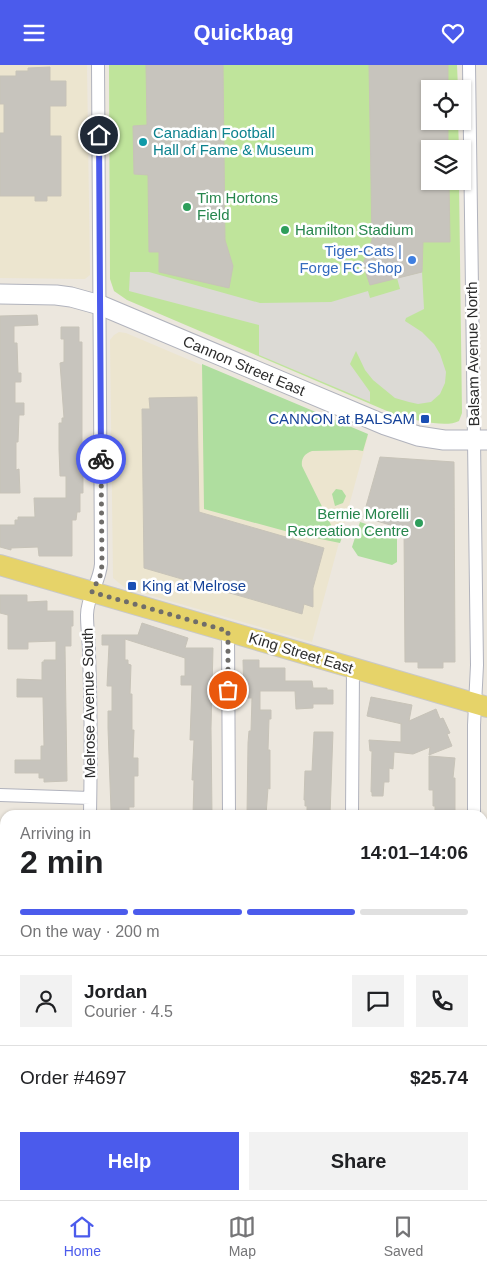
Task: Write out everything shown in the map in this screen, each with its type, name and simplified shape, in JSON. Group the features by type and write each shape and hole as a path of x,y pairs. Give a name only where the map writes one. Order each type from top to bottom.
{"main road":[{"name":"Cannon Street East","path":"0,295 56,295 100,305 377,422 418,435 444,440 480,440"},
{"name":"King Street East","path":"0,565 481,705"}],"street":[{"name":"Melrose Avenue South","path":"90,810 87,616 92,592 101,574 102,564 98,65"},
{"name":"Balsam Avenue North","path":"469,65 480,440 477,665 481,705 474,810"},
{"path":"228,631 229,810"},
{"path":"352,810 353,669"},
{"path":"0,795 90,797"}],"shaded area":[{"path":"0,65 87,65 90,275 85,279 0,278"},
{"path":"130,272 149,272 260,303 331,302 368,291 370,298 400,289 397,278 422,272 424,309 406,318 405,321 422,332 434,344 440,354 446,372 445,383 440,394 431,402 418,404 395,398 373,380 365,370 356,351 350,364 370,392 370,402 259,355 259,325 129,291"},
{"path":"119,332 126,333 368,436 312,642 125,588 113,578 110,340"}],"green space":[{"name":"Hamilton Stadium","path":"109,65 457,65 458,80 421,80 421,130 458,130 459,140 421,140 421,190 459,190 462,413 459,421 439,424 401,417 127,300 114,291 110,279"},
{"path":"202,364 368,434 363,451 312,451 305,455 302,461 302,466 335,533 337,536 342,537 340,543 296,534 204,509"},
{"path":"336,489 342,490 346,496 343,503 335,506 332,494"},
{"path":"360,522 397,534 397,562 392,565 358,556 352,547"}],"building":[{"name":"Tim Hortons Field","path":"146,65 223,65 225,240 233,266 229,288 159,272 159,252 149,252 148,175 134,174 133,126 147,125"},
{"path":"369,65 448,65 448,80 421,80 421,130 448,130 448,140 421,140 421,190 449,190 450,242 423,242 422,272 370,285 363,264 372,240"},
{"path":"50,67 50,81 66,81 66,106 50,106 50,136 61,136 61,196 47,196 47,201 35,201 35,196 0,196 0,133 4,133 4,104 0,104 0,76 16,76 16,71 28,71 28,68"},
{"path":"37,315 38,325 14,326 14,343 17,343 18,373 21,373 21,382 15,382 15,403 24,403 24,415 19,415 18,442 16,442 16,470 19,469 20,493 0,493 0,316"},
{"path":"61,327 79,327 79,342 82,342 82,445 85,475 83,476 83,493 80,493 80,512 77,512 76,520 72,520 72,556 39,556 38,547 11,548 11,550 0,547 0,525 15,525 15,520 18,520 18,517 35,517 34,498 66,498 66,476 60,476 59,449 59,423 62,423 62,418 64,418 60,363 64,362 64,339 61,339"},
{"path":"197,397 199,512 324,548 313,588 313,607 304,604 302,614 144,568 142,409 150,409 149,398"},
{"name":"Bernie Morelli Recreation Centre","path":"380,457 454,462 455,662 443,662 443,668 418,668 418,662 405,662 404,529 363,517"},
{"path":"0,595 27,595 27,602 47,601 47,611 73,611 71,646 65,646 67,781 44,782 44,778 39,778 39,773 15,773 15,760 41,760 41,746 44,746 43,697 17,697 17,679 42,680 42,662 44,660 56,660 56,641 28,642 28,649 8,649 8,615 0,613"},
{"path":"142,623 188,638 185,648 213,648 212,810 193,810 194,780 192,780 194,740 190,740 192,685 181,685 181,676 185,676 185,658 125,639 125,660 128,660 128,664 131,665 130,694 132,694 132,730 134,730 133,758 138,758 138,776 134,776 134,807 129,807 129,810 111,810 108,711 112,711 112,686 107,686 109,645 102,645 102,635 138,635"},
{"path":"243,660 259,660 259,668 285,668 285,681 312,681 313,688 333,690 333,704 313,704 313,708 296,709 295,691 260,691 260,710 271,710 268,750 270,750 270,789 268,788 266,810 247,810 248,743 249,731 251,731 252,698 244,698"},
{"path":"371,697 412,705 409,721 436,709 440,719 443,718 450,733 447,734 452,746 429,755 430,747 413,754 394,752 393,769 389,768 389,782 384,782 383,796 372,796 371,792 372,751 370,751 369,740 401,742 402,724 367,716"},
{"path":"314,732 333,732 330,810 307,810 307,806 305,806 305,771 312,771"},
{"path":"429,756 455,758 453,778 455,778 455,810 435,810 435,806 433,806 433,790 429,790"}],"way so far":[{"path":"101,459 102,564 101,574 92,592 228,631 228,690"}],"place":[{"name":"Canadian Football Hall of Fame & Museum","path":"143,142"},
{"name":"Tim Hortons Field","path":"187,207"},
{"name":"Hamilton Stadium","path":"285,230"},
{"name":"Tiger-Cats | Forge FC Shop","path":"412,260"},
{"name":"CANNON at BALSAM","path":"425,419"},
{"name":"Bernie Morelli Recreation Centre","path":"419,523"},
{"name":"King at Melrose","path":"132,586"}],"route":[{"path":"99,135 101,459"}]}
